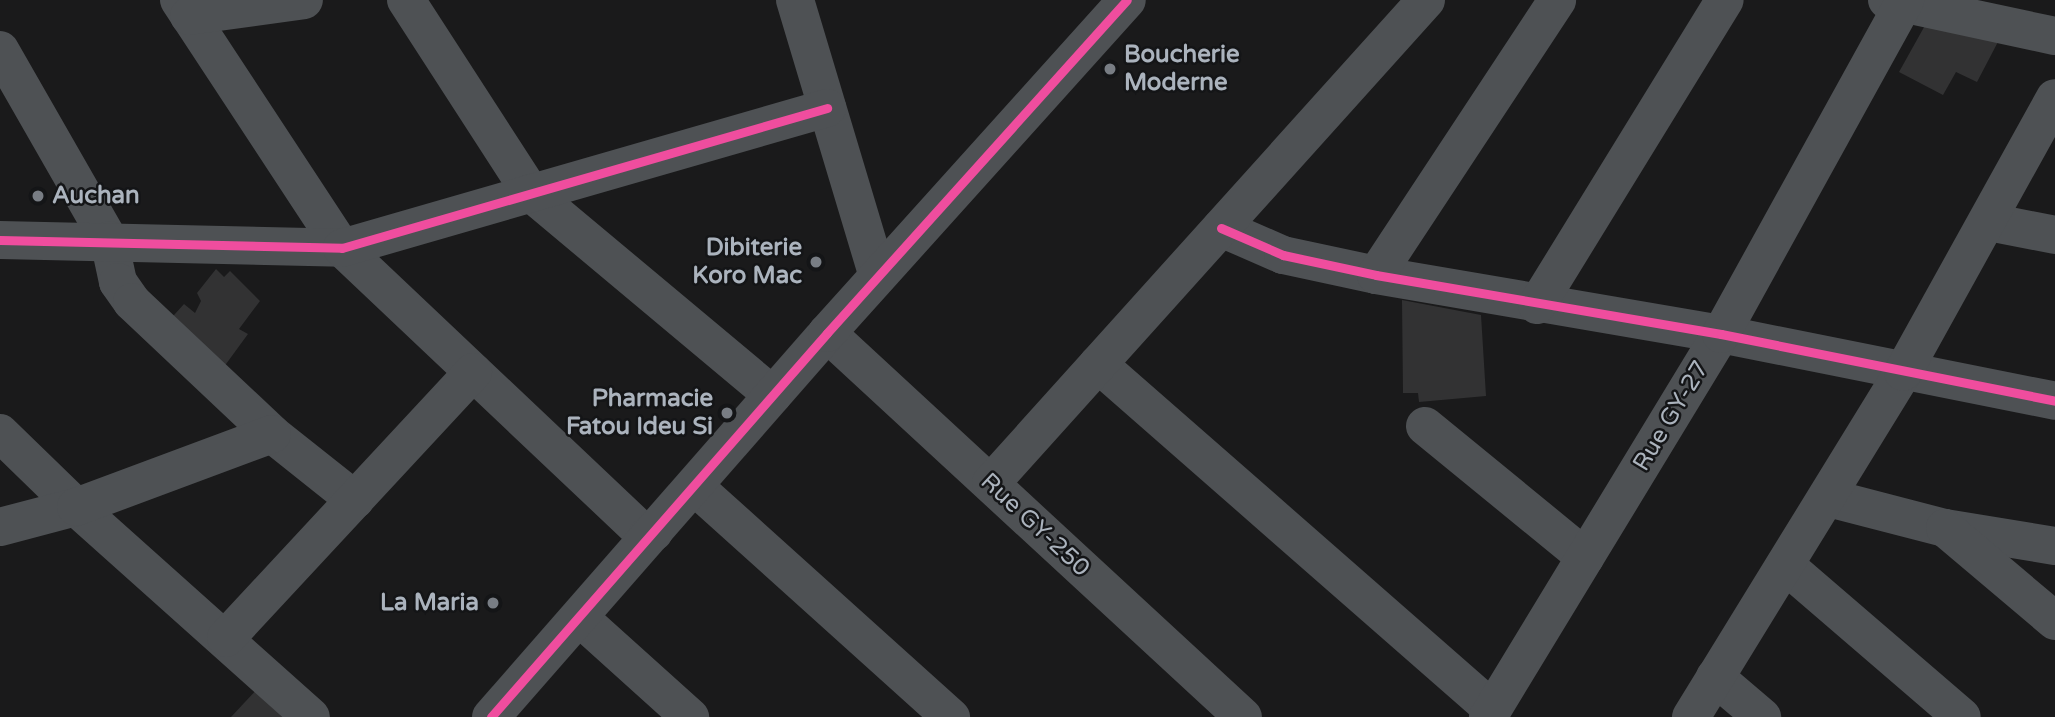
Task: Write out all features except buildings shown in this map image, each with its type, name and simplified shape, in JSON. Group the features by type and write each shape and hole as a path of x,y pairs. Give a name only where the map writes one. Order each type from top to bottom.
{"street":[{"path":"304,0 184,8 342,248 647,536 654,532"},
{"path":"406,0 531,194 773,395"},
{"path":"795,0 878,276"},
{"path":"491,717 581,619 827,333 1127,0"},
{"path":"991,483 1426,0"},
{"path":"1376,275 1558,0"},
{"path":"1537,305 1726,0"},
{"path":"1899,1 2055,36"},
{"name":"Rue GY-27","path":"1490,713 1721,334 1899,1"},
{"path":"0,50 109,240 118,282 145,318 272,434 355,500"},
{"path":"1691,717 1829,498 1903,372 1989,222 2055,97"},
{"path":"0,240 109,240 342,248 827,107"},
{"path":"1989,222 2055,235"},
{"path":"1221,228 1283,255 1376,275 1537,305 1721,334 2055,401"},
{"name":"Rue GY-250","path":"827,333 1242,717"},
{"path":"1098,364 1490,713"},
{"path":"226,638 473,372"},
{"path":"1425,426 1585,557"},
{"path":"0,433 76,508 226,638 311,717"},
{"path":"0,527 76,508 272,434"},
{"path":"694,486 951,717"},
{"path":"1829,498 1945,528 2055,546"},
{"path":"1945,528 2055,621"},
{"path":"1785,565 1962,717"},
{"path":"581,619 690,717"},
{"path":"1715,677 1762,717"}],"cycle path":[{"path":"491,717 827,333 1127,0"},
{"path":"0,240 342,248 827,108"},
{"path":"1221,228 1283,255 1376,275 1721,334 2055,401"}],"place":[{"name":"Boucherie Moderne","path":"1110,69"},
{"name":"Auchan","path":"38,196"},
{"name":"Dibiterie Koro Mac","path":"816,262"},
{"name":"Pharmacie Fatou Ideu Si","path":"727,413"},
{"name":"La Maria","path":"493,603"}]}
